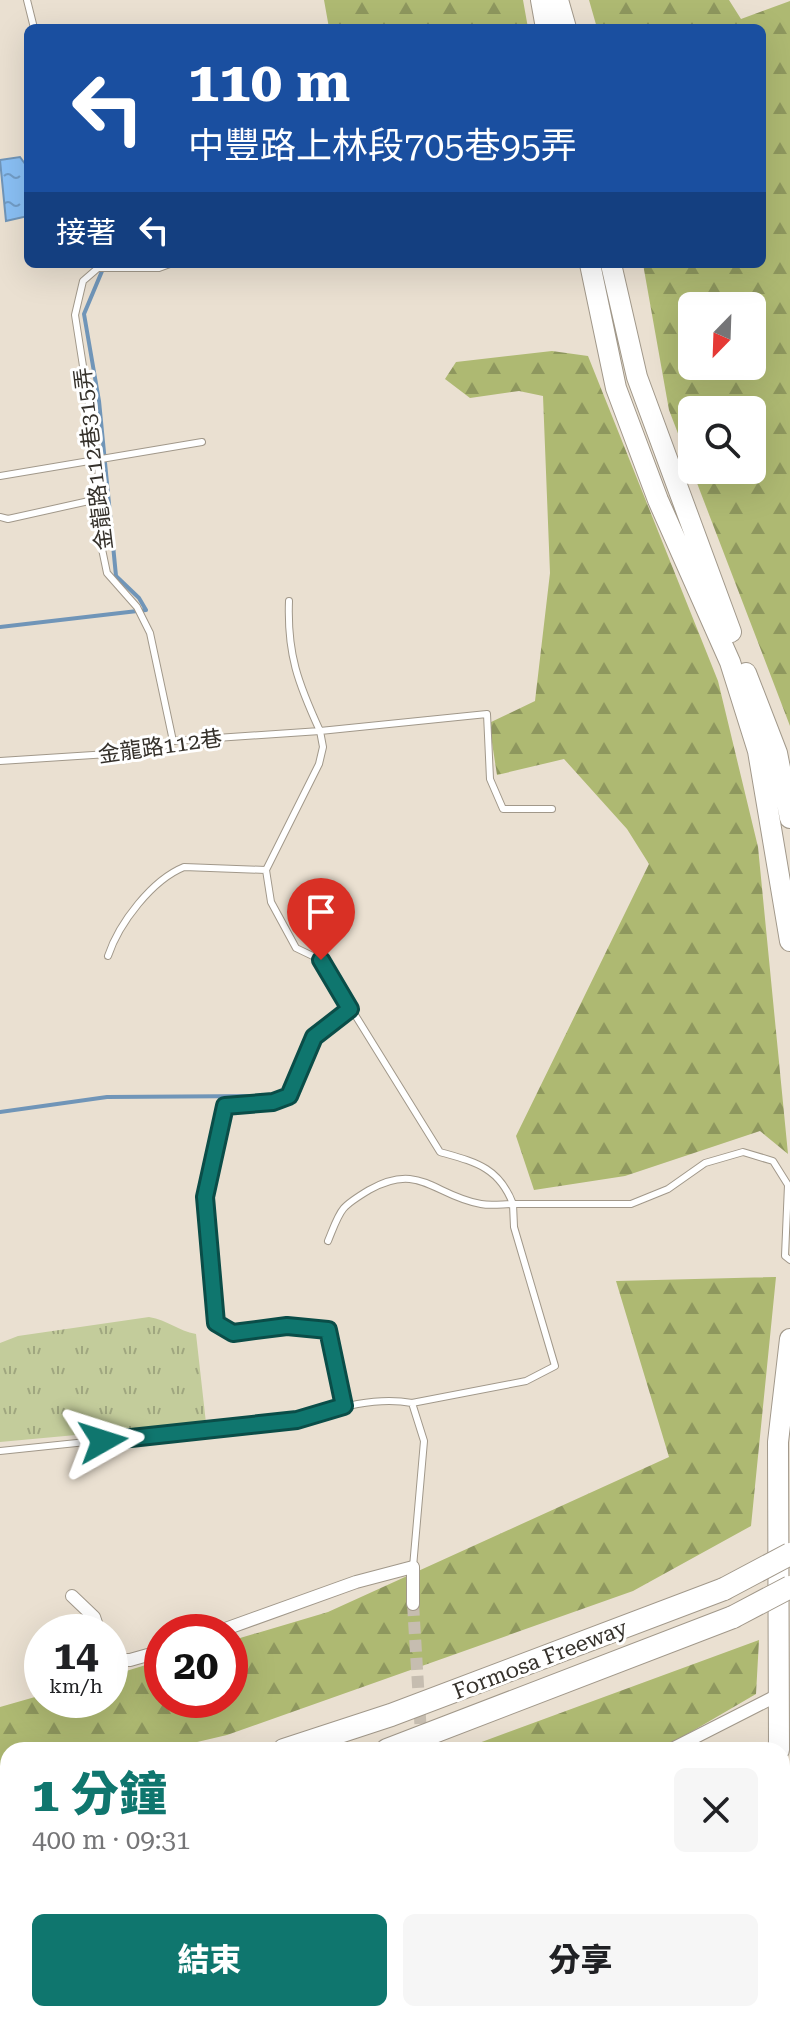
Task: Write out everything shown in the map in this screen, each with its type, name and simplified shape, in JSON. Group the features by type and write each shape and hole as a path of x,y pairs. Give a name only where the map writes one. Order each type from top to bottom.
{"highway":[{"name":"Formosa Freeway","path":"308,1742 391,1715 724,1589 790,1554"},
{"name":"Formosa Freeway","path":"408,1742 733,1617 790,1587"}],"main road":[{"path":"541,0 545,24"},
{"path":"558,0 565,24"},
{"path":"591,268 616,388 658,500 730,662 758,751 790,941"},
{"path":"612,268 637,377 777,753 790,818"},
{"path":"779,1742 778,1442 790,1339"}],"street":[{"path":"248,1621 356,1582 413,1567 413,1604"},
{"path":"72,1596 91,1614"},
{"path":"686,1742 778,1695"}],"lane":[{"path":"27,0 33,24"},
{"name":"金龍路112巷315弄","path":"96,268 83,281 75,315 98,462 98,499 107,573 137,607 150,633 173,741"},
{"path":"0,476 98,462 202,442"},
{"path":"0,517 8,519 98,499"},
{"path":"0,1451 297,1420 344,1406 396,1401 412,1403 526,1381 555,1366 514,1227 513,1204 505,1183 478,1163 440,1152 321,960 296,948 271,902 266,870 319,764 323,747 320,731 296,679 287,639 289,601"},
{"name":"金龍路112巷","path":"0,761 155,751 173,741 320,731 487,714 490,779 503,809 552,809"},
{"path":"108,956 134,911 174,871 184,867 266,870"},
{"path":"344,1406 328,1330 287,1326 233,1333 216,1323 205,1197 225,1106 273,1102 289,1096 314,1037 350,1009"},
{"path":"328,1241 342,1205 384,1182 404,1177 435,1185 481,1204 631,1204 668,1189 705,1163 743,1152 773,1161 788,1185 785,1256 790,1260"},
{"path":"412,1403 424,1441 413,1567"}],"green space":[{"path":"324,0 523,0 527,24 328,24"},
{"path":"589,0 729,0 741,19 790,1 790,726 697,484 766,484 766,396 678,396 678,434 669,410 644,268 766,268 766,24 596,24"},
{"path":"552,351 588,356 718,681 758,847 788,1154 760,1131 625,1176 534,1190 516,1136 649,864 627,829 564,759 497,775 489,723 535,701 550,573 543,396 519,391 470,398 445,379 456,362"},
{"path":"776,1277 751,1526 633,1591 227,1735 197,1742 0,1742 0,1707 24,1700 24,1718 128,1718 128,1670 144,1666 144,1718 248,1718 248,1636 328,1612 669,1457 616,1281"},
{"path":"149,1317 196,1334 206,1423 0,1442 0,1343 18,1336"},
{"path":"759,1640 756,1694 674,1742 482,1742"}],"water":[{"path":"20,157 24,162 24,217 6,221 0,160"}],"waterway":[{"path":"0,627 146,610 139,598 116,576 99,401 84,314 103,268"},
{"path":"0,1112 107,1097 257,1096"}],"tunnel":[{"path":"413,1604 422,1742"}],"route":[{"path":"103,1441 297,1420 344,1406 328,1330 287,1326 233,1333 224,1331 216,1323 205,1223 205,1197 225,1106 281,1101 289,1096 306,1048 314,1037 350,1009 321,960"}]}
